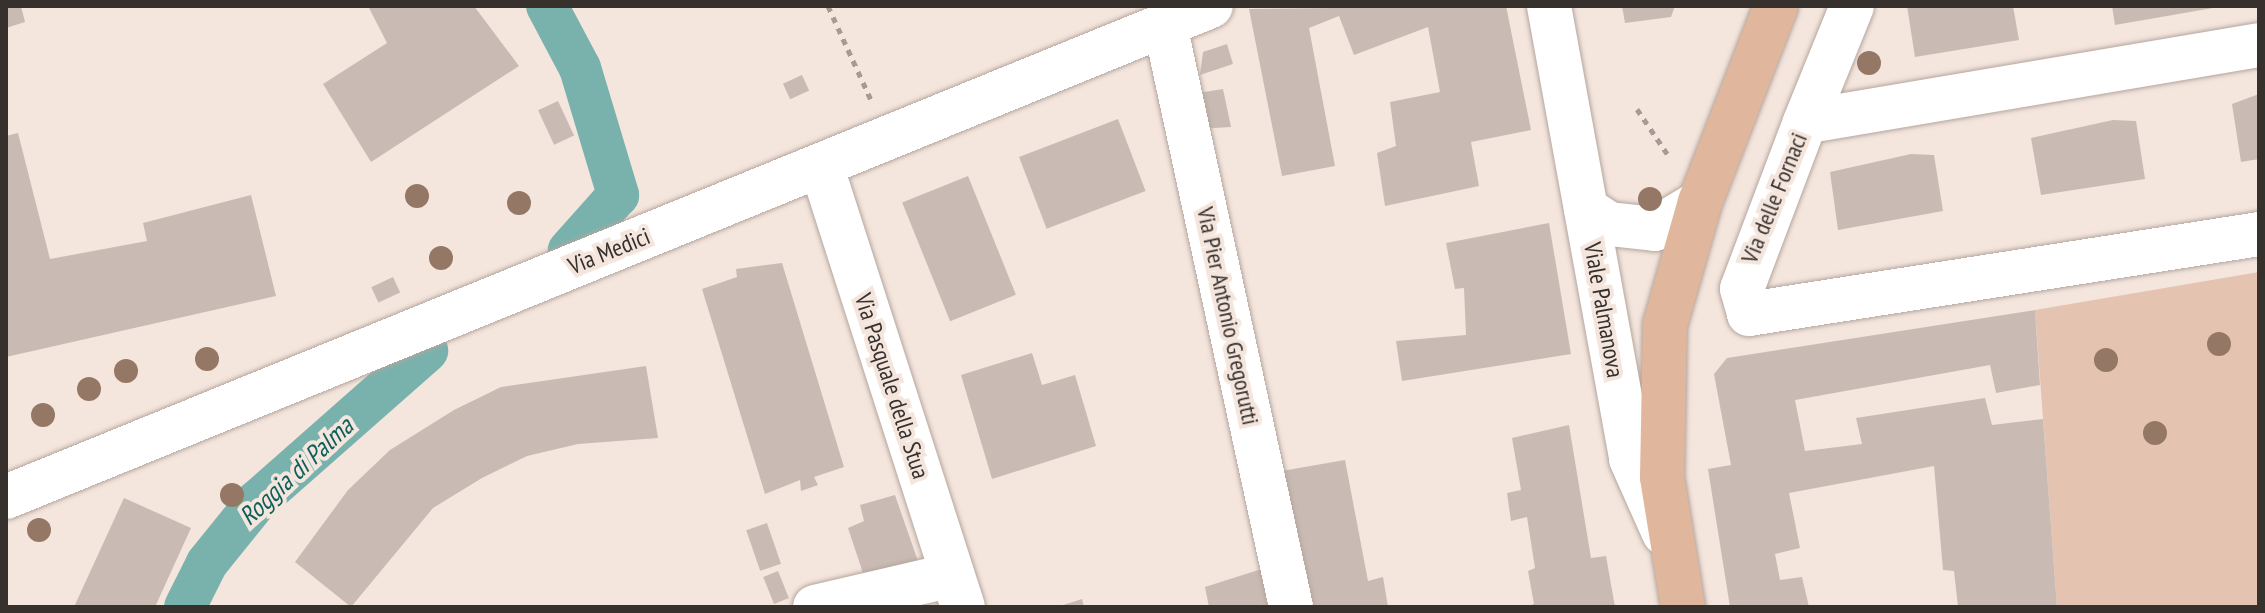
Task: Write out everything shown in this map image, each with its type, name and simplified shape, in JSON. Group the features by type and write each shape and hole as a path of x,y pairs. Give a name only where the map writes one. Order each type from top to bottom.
{"main road":[{"path":"1673,555 1662,477 1660,368 1700,202 1776,6"},
{"name":"Viale Palmanova","path":"1673,555 1683,607"}],"street":[{"name":"Via Medici","path":"6,497 1211,6"},
{"name":"Viale Palmanova","path":"1549,6 1631,459 1673,555"},
{"path":"1805,122 1852,6"},
{"name":"Via Pier Antonio Gregorutti","path":"1165,25 1291,607"},
{"name":"Via delle Fornaci","path":"2259,45 1805,122 1745,269 1749,314 2259,234"},
{"name":"Via Pasquale della Stua","path":"821,165 957,591"},
{"path":"1586,209 1609,224 1655,229 1700,202"},
{"path":"815,607 957,591"}],"path":[{"path":"828,6 876,111"},
{"path":"1637,109 1700,202"}],"shaded area":[{"path":"2259,272 2259,607 2057,607 2035,310"}],"building":[{"path":"6,6 21,6 25,22 6,28"},
{"path":"368,6 474,6 519,66 371,162 323,84 387,43"},
{"path":"1506,6 1531,130 1471,142 1479,186 1385,206 1377,153 1396,146 1390,102 1440,92 1428,27 1354,55 1339,16 1309,28 1335,166 1282,176 1249,9"},
{"path":"1622,6 1675,6 1671,17 1625,23"},
{"path":"1907,6 2013,6 2019,40 1915,57"},
{"path":"2112,6 2213,6 2213,8 2115,25"},
{"path":"1227,44 1233,64 1200,75 1203,52"},
{"path":"802,75 809,90 790,99 783,84"},
{"path":"1223,89 1231,127 1197,129 1198,93"},
{"path":"2259,94 2259,159 2241,162 2232,104"},
{"path":"558,101 574,135 554,145 538,110"},
{"path":"1118,119 1146,191 1047,229 1019,157"},
{"path":"2113,120 2136,121 2145,179 2041,195 2031,138"},
{"path":"18,133 50,259 147,241 143,223 251,195 276,296 6,357 6,136"},
{"path":"1911,154 1934,155 1943,211 1838,230 1830,172"},
{"path":"968,176 1016,295 950,321 902,203"},
{"path":"1549,223 1571,354 1402,381 1396,341 1466,335 1464,288 1455,289 1446,243"},
{"path":"782,263 844,467 814,477 818,485 801,491 800,480 765,494 702,289 737,277 736,269"},
{"path":"393,277 400,292 378,303 371,287"},
{"path":"2035,310 2040,385 1996,393 1990,365 1795,400 1805,451 1862,444 1856,418 1985,398 1992,425 2043,419 2057,607 1958,607 1954,571 1943,570 1934,466 1789,493 1800,548 1775,554 1780,580 1802,577 1809,607 1730,607 1708,469 1731,465 1714,374 1727,358"},
{"path":"1032,353 1042,385 1075,375 1096,446 992,479 961,375"},
{"path":"646,366 658,438 578,444 527,456 482,478 433,508 351,607 295,562 348,490 390,450 454,410 501,387"},
{"path":"1569,425 1591,558 1606,556 1615,607 1523,607 1534,604 1528,571 1535,568 1527,517 1511,521 1507,493 1521,490 1512,438"},
{"path":"1345,460 1368,581 1383,577 1388,607 1303,607 1276,472"},
{"path":"895,495 919,564 865,579 848,528 864,521 860,505"},
{"path":"124,498 191,528 155,607 74,607"},
{"path":"767,523 781,564 760,571 746,530"},
{"path":"1271,566 1280,607 1209,607 1205,587"},
{"path":"778,571 789,598 774,604 763,577"},
{"path":"1082,599 1084,607 1060,606"}],"waterway":[{"name":"Roggia di Palma","path":"547,6 580,68 618,195 569,250"},
{"name":"Roggia di Palma","path":"185,607 207,563 257,501 427,351"}]}
